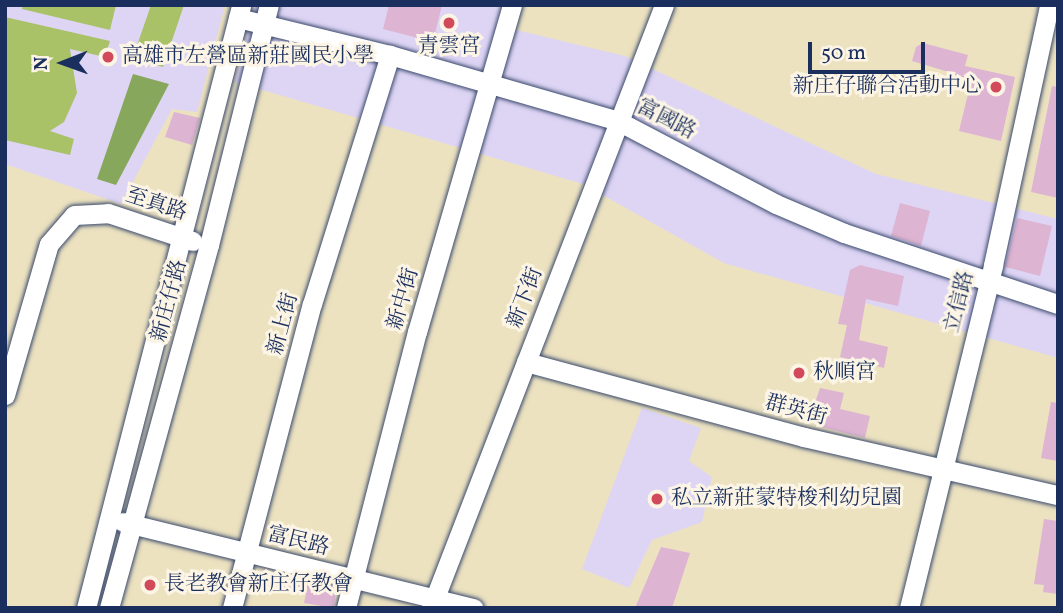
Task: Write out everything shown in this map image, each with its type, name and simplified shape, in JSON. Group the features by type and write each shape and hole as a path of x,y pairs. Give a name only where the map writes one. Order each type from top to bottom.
{"street":[{"name":"新中街","path":"346,608 417,332 512,5"},
{"name":"新下街","path":"433,603 664,5"},
{"name":"立信路","path":"909,608 945,471 989,282 1049,5"},
{"name":"富國路","path":"239,12 267,15 390,55 618,121 776,204 844,233 1058,304"},
{"name":"新庄仔路","path":"86,608 112,518 239,12"},
{"name":"新庄仔路","path":"109,608 134,525 209,244 267,15"},
{"name":"新上街","path":"232,608 312,304 390,55"},
{"name":"至真路","path":"5,395 49,243 74,215 108,213 181,238 209,244"},
{"name":"群英街","path":"526,362 945,471 1058,495"},
{"name":"富民路","path":"112,518 433,603 464,606"}],"shaded area":[{"name":"高雄市左營區新莊國民小學","path":"5,5 225,5 197,112 172,109 121,204 5,164"},
{"path":"254,5 505,5 500,26 625,56 876,174 1058,219 1058,358 724,263 583,184 235,82"},
{"name":"私立新莊蒙特梭利幼兒園","path":"642,408 701,428 689,461 712,477 702,522 652,540 629,588 582,569"}],"green space":[{"path":"23,5 116,5 110,30 22,9"},
{"path":"151,5 184,5 163,67 133,57"},
{"path":"5,17 110,41 105,57 70,49 77,93 64,122 50,131 74,139 70,155 5,140"},
{"path":"133,74 169,84 116,185 97,179"}],"building":[{"path":"389,5 442,5 433,42 383,29"},
{"path":"923,43 968,55 965,66 1015,77 1001,141 959,131 969,90 949,84 952,73 912,61 916,47"},
{"path":"1052,86 1058,87 1058,198 1031,192"},
{"path":"174,112 200,118 192,145 165,137"},
{"path":"900,203 930,211 921,246 891,236"},
{"path":"1017,218 1052,226 1040,276 1005,267"},
{"path":"860,265 904,276 898,306 866,299 859,340 888,347 884,368 840,357 847,325 838,324 850,270"},
{"path":"820,388 844,393 840,409 870,416 865,438 817,426 812,412"},
{"path":"1051,402 1058,403 1058,461 1041,458"},
{"path":"1044,519 1058,521 1058,594 1043,592 1044,585 1034,584"},
{"path":"661,547 690,553 672,608 635,608"},
{"path":"281,573 336,587 334,608 304,603 306,594 275,584"}],"place":[{"name":"青雲宮","path":"449,23"},
{"name":"高雄市左營區新莊國民小學","path":"108,57"},
{"name":"新庄仔聯合活動中心","path":"996,87"},
{"name":"秋順宮","path":"799,373"},
{"name":"私立新莊蒙特梭利幼兒園","path":"657,499"},
{"name":"長老教會新庄仔教會","path":"150,585"}]}
